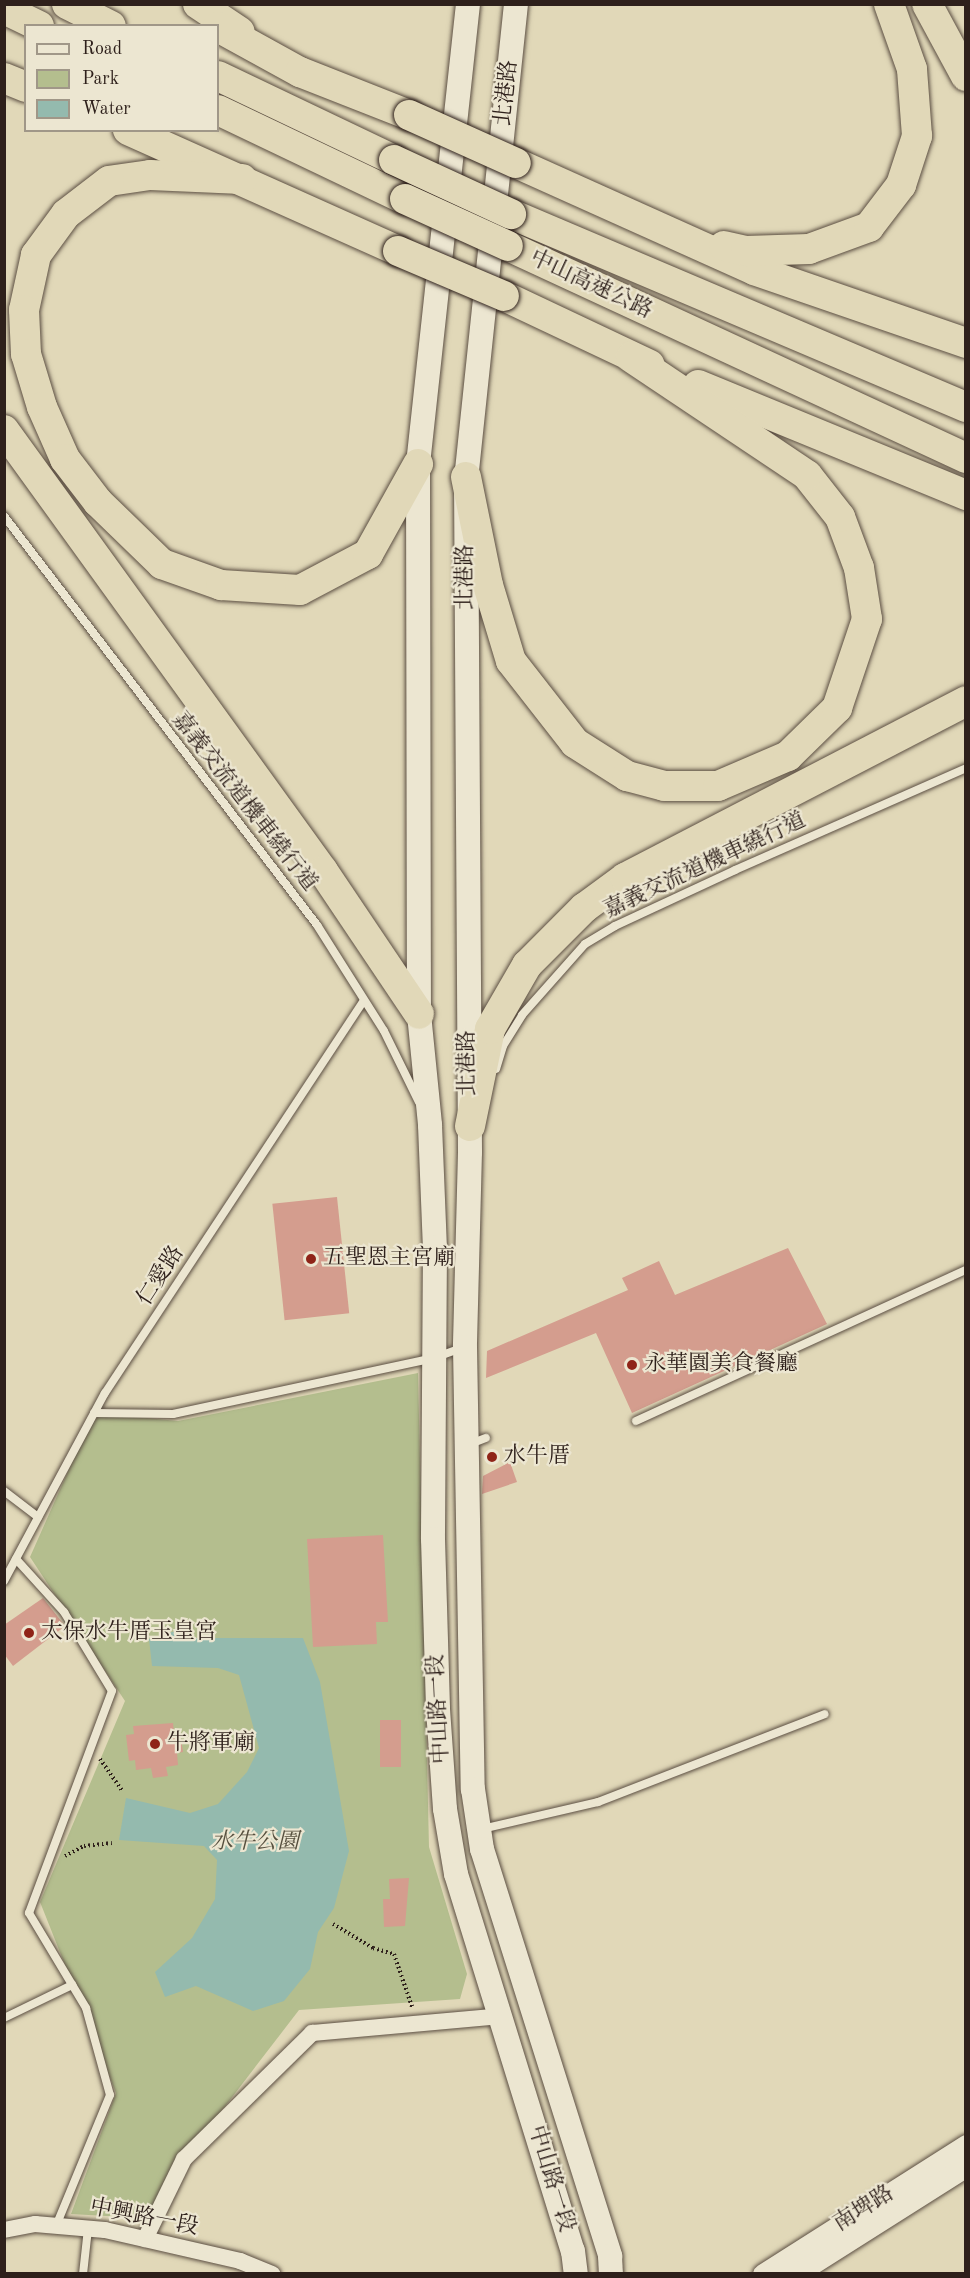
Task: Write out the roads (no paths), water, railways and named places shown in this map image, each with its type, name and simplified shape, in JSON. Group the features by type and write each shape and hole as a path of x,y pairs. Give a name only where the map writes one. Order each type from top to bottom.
{"highway":[{"path":"67,4 107,24"},
{"path":"176,4 212,24"},
{"path":"198,4 300,72"},
{"path":"661,230 746,251 809,249 869,227 901,185 916,136 912,69 889,4"},
{"path":"927,4 966,76"},
{"path":"4,9 35,24"},
{"path":"219,28 300,72 409,115 754,270 966,343"},
{"name":"中山高速公路","path":"219,76 511,214 966,407"},
{"path":"4,78 24,86"},
{"name":"中山高速公路","path":"219,110 405,199 966,458"},
{"path":"133,132 504,296 632,357 966,495"},
{"path":"242,179 150,175 109,181 66,214 36,255 24,310 26,354 42,407 65,459 98,502 162,564 221,585 300,590 368,554 418,464"},
{"path":"466,477 488,585 511,661 575,743 627,776 664,786 718,786 788,756 837,708 867,619 859,568 840,517 807,475 632,357"},
{"path":"4,430 323,871 419,1014"},
{"path":"470,1139 490,1029 527,965 584,908 625,878 966,701"}],"main road":[{"name":"北港路","path":"430,1125 419,1014 418,464 468,4"},
{"name":"北港路","path":"470,1139 466,477 516,4"},
{"name":"中山路一段","path":"430,1125 434,1358 433,1539 445,1809 456,1874 573,2252 576,2274"},
{"name":"中山路一段","path":"470,1139 465,1347 477,1441 473,1789 482,1849 610,2256 611,2274"}],"street":[{"path":"145,2240 184,2159 312,2032 501,2016"},
{"name":"南埤路","path":"763,2274 966,2145"},
{"name":"南埤路","path":"796,2274 966,2166"},
{"name":"中興路一段","path":"4,2230 34,2224 88,2229 240,2261 273,2274"}],"lane":[{"name":"嘉義交流道機車繞行道","path":"4,516 317,925 363,1001 384,1030 430,1125"},
{"name":"嘉義交流道機車繞行道","path":"493,1078 503,1046 522,1015 585,944 615,926 735,870 966,768"},
{"name":"仁愛路","path":"4,1581 94,1413 363,1001"},
{"path":"470,1139 487,1099"},
{"path":"636,1421 966,1270"},
{"path":"94,1413 173,1414 434,1358 465,1347"},
{"path":"4,1491 38,1517"},
{"path":"16,1559 64,1612 112,1691 29,1913 86,2008 110,2095 56,2226"},
{"path":"479,1830 598,1802 825,1714"},
{"path":"4,2018 72,1985"},
{"path":"83,2274 88,2229"}],"water":[{"path":"179,1630 196,1638 303,1638 320,1682 349,1851 334,1908 318,1932 310,1969 284,2001 253,2011 196,1986 165,1997 155,1972 192,1938 215,1899 217,1860 204,1846 119,1840 126,1798 190,1813 218,1804 247,1772 259,1748 239,1675 218,1668 152,1666 149,1639"}],"place":[{"name":"五聖恩主宮廟","path":"311,1259"},
{"name":"永華園美食餐廳","path":"632,1365"},
{"name":"水牛厝","path":"492,1457"},
{"name":"太保水牛厝玉皇宮","path":"29,1633"},
{"name":"牛將軍廟","path":"155,1744"}],"park label":[{"name":"水牛公園","path":"255,1843"}]}
